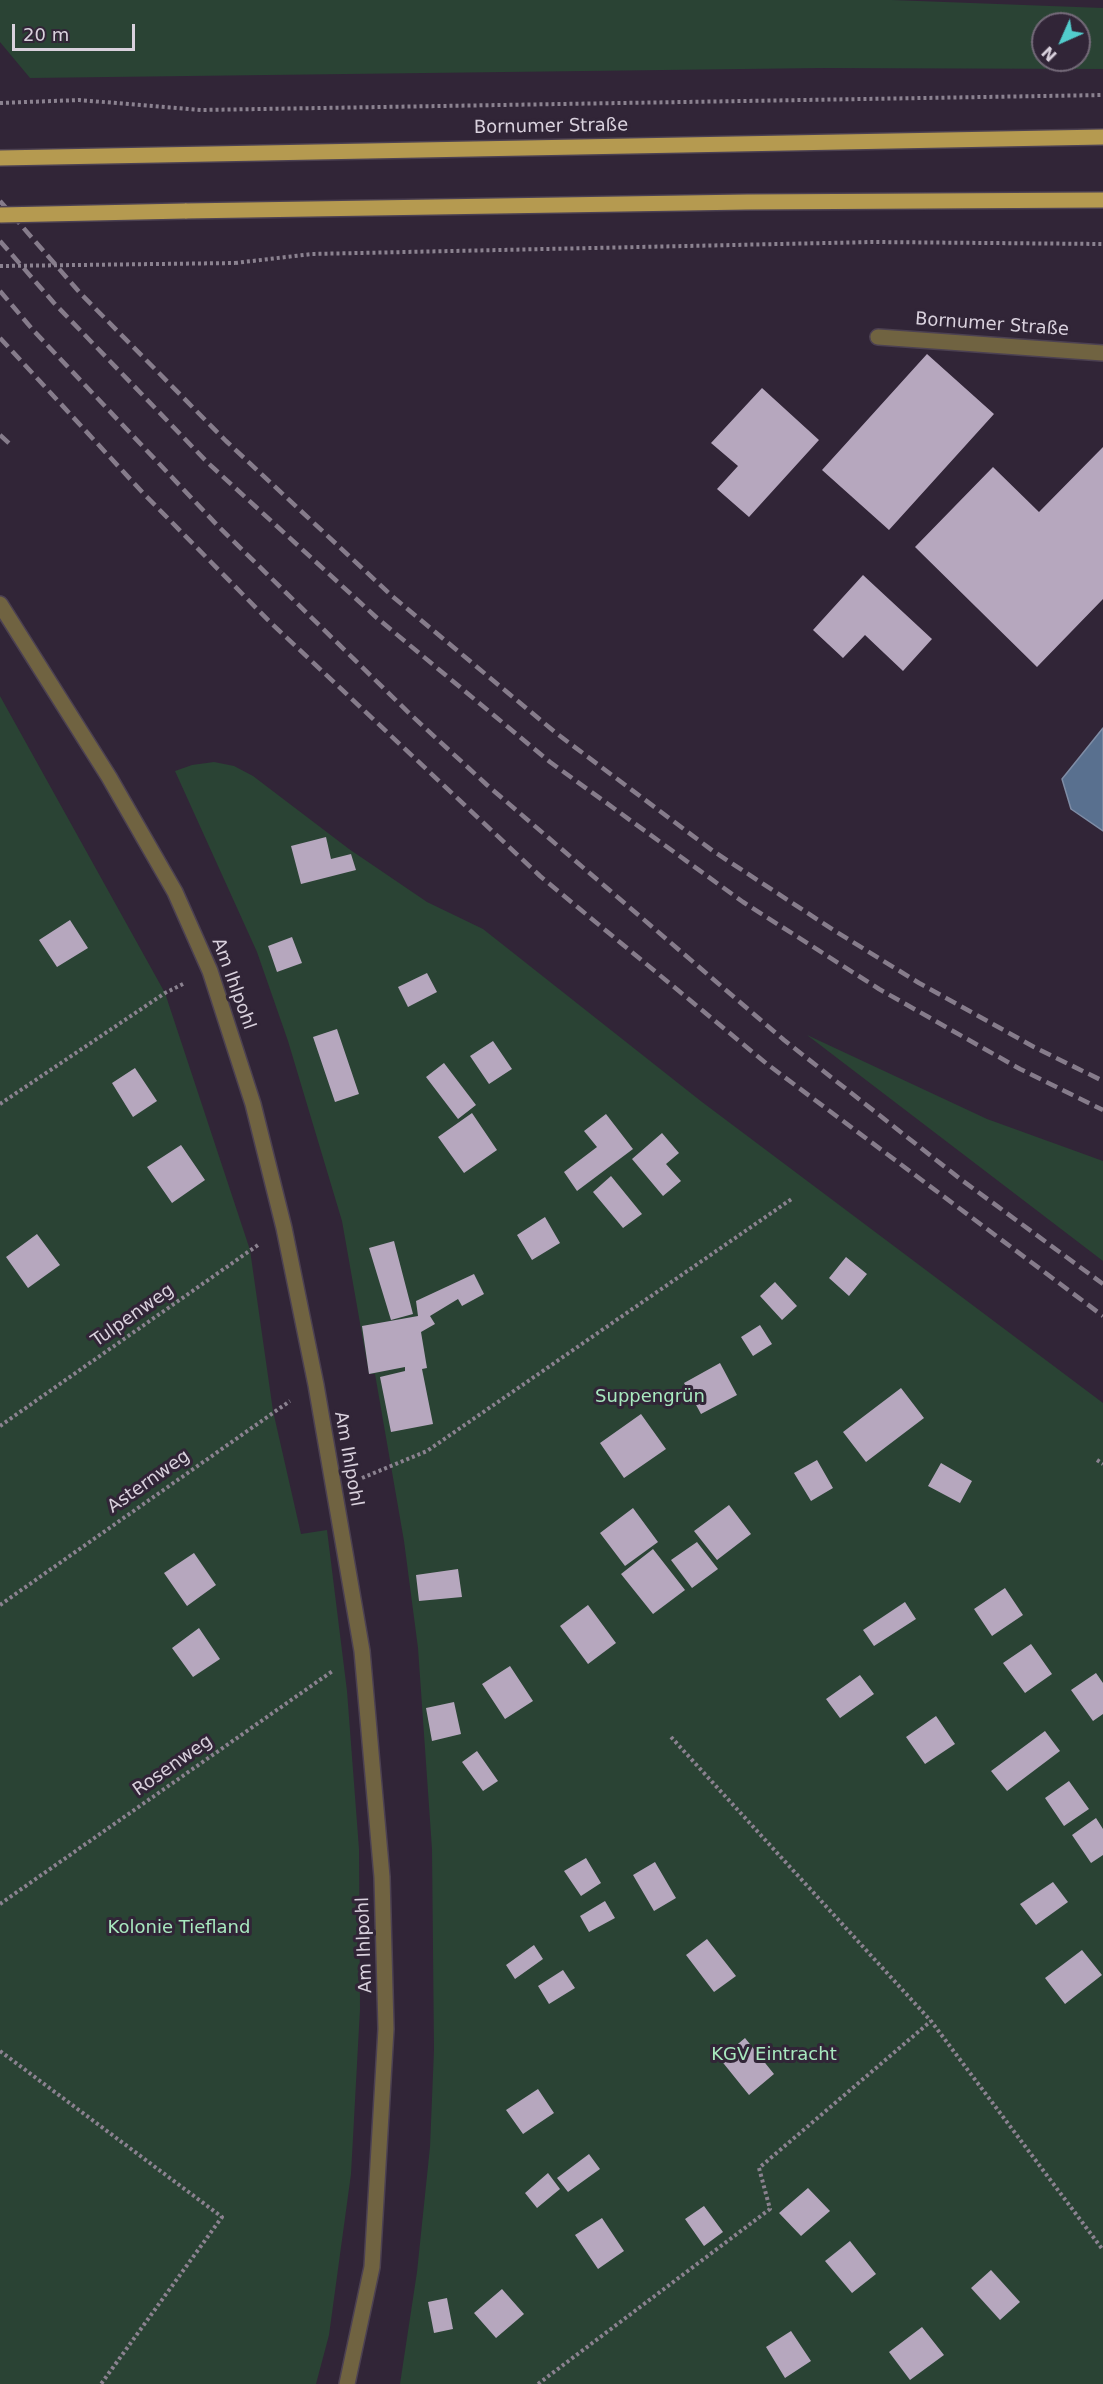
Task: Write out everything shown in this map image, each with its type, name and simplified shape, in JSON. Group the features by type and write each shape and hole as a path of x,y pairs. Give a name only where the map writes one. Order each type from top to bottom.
{"main road":[{"name":"Bornumer Straße","path":"0,158 1103,138"},
{"path":"0,215 759,202 1103,200"}],"lane":[{"name":"Bornumer Straße","path":"878,337 1103,352"},
{"name":"Am Ihlpohl","path":"0,604 109,777 175,892 210,971 253,1104 284,1228 316,1384 362,1651 382,1877 387,2028 372,2267 347,2384"}],"path":[{"path":"0,103 79,100 201,110 1103,95"},
{"path":"0,266 235,263 312,254 873,242 1103,244"},
{"path":"0,1104 165,993 210,971"},
{"path":"334,1489 427,1451 793,1198"},
{"name":"Tulpenweg","path":"0,1426 284,1228"},
{"name":"Asternweg","path":"0,1605 273,1411 316,1384"},
{"path":"1097,1460 1103,1464"},
{"name":"Rosenweg","path":"0,1904 362,1651"},
{"path":"671,1737 931,2021 1103,2250"},
{"path":"538,2384 770,2209 759,2168 931,2021"},
{"path":"0,2051 222,2217 101,2384"}],"green space":[{"path":"0,0 892,0 1103,8 1103,69 1091,69 1091,12 1031,12 1031,69 822,68 30,78 0,42"},
{"name":"Kolonie Tiefland","path":"0,696 165,993 250,1250 273,1411 301,1534 327,1530 347,1691 359,1849 360,2009 351,2174 329,2335 316,2384 0,2384"},
{"path":"214,762 234,766 253,776 349,849 427,902 483,929 702,1102 1103,1403 1103,2384 400,2384 417,2272 430,2147 434,2050 432,1849 418,1648 404,1541 375,1374 369,1374 342,1221 288,1041 257,952 175,771 192,765"},
{"path":"807,1035 987,1119 1103,1161 1103,1261"}],"water":[{"path":"1103,728 1103,831 1071,809 1062,779"}],"building":[{"path":"927,354 994,414 889,530 822,470"},
{"path":"762,388 819,440 749,517 717,489 738,466 711,443"},
{"path":"1103,447 1103,599 1037,667 915,547 993,467 1039,512"},
{"path":"863,575 932,639 903,671 865,635 843,658 813,630"},
{"path":"326,837 331,859 351,854 356,870 301,884 291,846"},
{"path":"70,920 88,948 57,967 39,940"},
{"path":"292,937 302,963 277,972 268,946"},
{"path":"427,973 437,992 408,1007 398,987"},
{"path":"337,1029 359,1094 335,1102 313,1037"},
{"path":"493,1041 512,1069 489,1084 470,1056"},
{"path":"444,1063 476,1105 458,1119 426,1077"},
{"path":"135,1068 157,1101 133,1117 112,1083"},
{"path":"472,1113 497,1150 464,1173 438,1137"},
{"path":"606,1114 633,1149 577,1191 564,1172 597,1147 584,1131"},
{"path":"662,1133 679,1153 666,1164 681,1181 663,1196 632,1159"},
{"path":"181,1145 205,1180 172,1203 147,1167"},
{"path":"611,1176 642,1214 623,1228 593,1192"},
{"path":"545,1217 560,1243 532,1260 517,1235"},
{"path":"37,1234 60,1265 28,1288 6,1257"},
{"path":"394,1241 413,1314 391,1320 369,1248"},
{"path":"846,1257 867,1274 849,1296 829,1278"},
{"path":"474,1274 484,1294 462,1306 458,1299 430,1316 435,1324 421,1332 427,1368 422,1369 433,1424 391,1432 380,1377 405,1371 405,1367 369,1374 362,1326 418,1316 416,1301"},
{"path":"775,1282 797,1306 782,1320 760,1296"},
{"path":"760,1325 772,1344 753,1356 741,1337"},
{"path":"720,1363 737,1395 701,1414 684,1383"},
{"path":"901,1388 924,1418 866,1462 843,1432"},
{"path":"641,1414 666,1449 624,1478 600,1443"},
{"path":"817,1460 833,1488 811,1501 794,1473"},
{"path":"941,1463 972,1481 960,1503 928,1486"},
{"path":"729,1505 751,1534 717,1560 694,1531"},
{"path":"633,1508 658,1542 625,1566 600,1533"},
{"path":"697,1542 718,1569 692,1588 671,1560"},
{"path":"653,1549 685,1590 653,1614 621,1574"},
{"path":"194,1553 216,1585 187,1606 164,1573"},
{"path":"458,1569 462,1597 419,1601 416,1575"},
{"path":"1005,1588 1023,1615 992,1636 974,1609"},
{"path":"905,1602 916,1619 874,1646 863,1630"},
{"path":"588,1605 616,1643 588,1664 560,1626"},
{"path":"199,1628 220,1659 193,1677 172,1648"},
{"path":"1031,1644 1052,1674 1025,1693 1003,1663"},
{"path":"510,1666 533,1701 505,1719 482,1684"},
{"path":"1096,1673 1103,1683 1103,1714 1093,1721 1071,1690"},
{"path":"860,1675 874,1694 840,1718 826,1699"},
{"path":"454,1702 461,1734 432,1741 426,1708"},
{"path":"936,1716 955,1744 925,1764 906,1737"},
{"path":"1045,1731 1060,1751 1007,1791 991,1771"},
{"path":"477,1751 498,1781 483,1791 462,1762"},
{"path":"1069,1781 1089,1809 1064,1826 1045,1798"},
{"path":"1096,1818 1103,1829 1103,1855 1091,1863 1072,1835"},
{"path":"586,1858 601,1883 581,1896 564,1871"},
{"path":"655,1862 676,1898 654,1911 633,1875"},
{"path":"1053,1882 1068,1902 1036,1925 1020,1904"},
{"path":"605,1901 615,1918 589,1932 580,1916"},
{"path":"707,1939 736,1976 714,1992 686,1955"},
{"path":"534,1945 543,1959 515,1979 506,1965"},
{"path":"1082,1950 1102,1975 1065,2004 1045,1978"},
{"path":"563,1970 575,1988 549,2004 538,1986"},
{"path":"745,2038 774,2074 749,2095 720,2059"},
{"path":"538,2089 554,2113 523,2134 506,2110"},
{"path":"589,2154 600,2169 568,2192 557,2178"},
{"path":"548,2173 560,2189 537,2208 525,2193"},
{"path":"808,2188 830,2211 801,2236 779,2213"},
{"path":"704,2206 723,2232 704,2246 685,2219"},
{"path":"602,2218 624,2251 598,2269 575,2235"},
{"path":"850,2241 876,2274 852,2293 825,2261"},
{"path":"991,2270 1020,2302 1000,2320 971,2288"},
{"path":"502,2289 524,2314 496,2338 474,2313"},
{"path":"447,2298 453,2329 434,2333 428,2302"},
{"path":"922,2327 944,2355 910,2380 889,2352"},
{"path":"791,2331 811,2361 785,2378 766,2347"}],"railway":[{"path":"0,201 81,294 226,441 392,596 556,733 713,851 835,931 919,983 1034,1047 1103,1081"},
{"path":"0,241 54,303 208,463 377,618 550,762 743,902 879,989 1020,1069 1103,1110"},
{"path":"0,291 33,330 218,526 411,715 487,785 784,1040 959,1178 1103,1284"},
{"path":"0,338 143,493 270,622 540,876 767,1064 1103,1316"},
{"path":"0,435 11,445"}],"park label":[{"name":"Suppengrün","path":"650,1397"},
{"name":"KGV Eintracht","path":"774,2055"}]}
